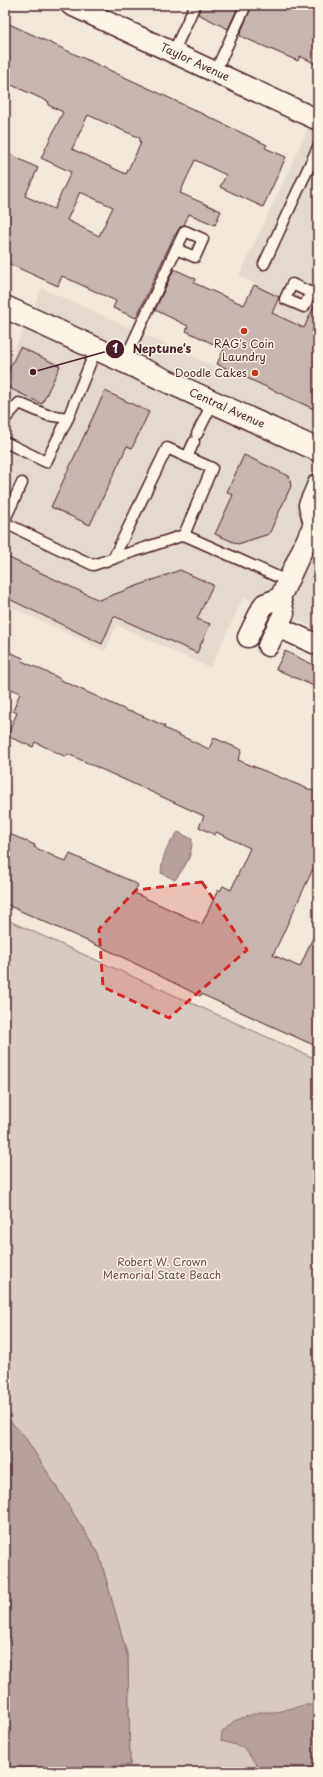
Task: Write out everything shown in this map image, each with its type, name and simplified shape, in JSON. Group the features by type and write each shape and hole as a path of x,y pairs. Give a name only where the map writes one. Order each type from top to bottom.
{"street":[{"name":"Taylor Avenue","path":"71,5 318,120"},
{"name":"Central Avenue","path":"5,307 318,450"},
{"path":"268,646 284,613 284,590 316,522 309,505 318,484"},
{"path":"248,637 264,604 284,590"},
{"path":"278,627 318,645"}],"lane":[{"path":"173,52 195,5"},
{"path":"215,72 246,5"},
{"path":"264,264 318,147"},
{"path":"124,362 176,249"},
{"path":"5,442 46,462 68,418 96,349"},
{"path":"187,457 212,402"},
{"path":"5,419 19,403 47,415 68,418"},
{"path":"113,558 167,448 212,468 184,536"},
{"path":"5,518 22,483"},
{"path":"5,523 93,565 184,536 284,590"}],"highlighted area":[{"path":"202,882 247,950 169,1018 103,987 99,929 136,890"}],"shaded area":[{"path":"318,107 318,629 244,597 210,668 117,625 105,651 5,604 5,369 42,288 218,368 256,284 239,276"},
{"path":"178,832 192,839 192,846 188,861 175,880 161,873 166,851"},
{"path":"5,1416 23,1434 99,1554 128,1658 130,1765 110,1766 110,1772 5,1772"},
{"path":"305,1705 318,1705 318,1772 262,1772 243,1747 221,1741 222,1732 234,1721 259,1712 276,1712"}],"green space":[{"name":"Robert W. Crown Memorial State Beach","path":"5,919 318,1060 318,1772 110,1772 109,1766 130,1765 128,1658 99,1554 23,1434 5,1416"}],"building":[{"path":"201,5 239,5 228,29 198,14"},
{"path":"252,5 307,5 317,10 314,17 318,19 318,65 300,56 298,61 240,36"},
{"path":"5,22 159,93 267,145 265,148 286,157 263,207 220,187 226,175 195,160 180,193 221,211 215,225 189,214 184,225 181,226 174,236 136,318 113,308 116,301 62,276 58,286 5,262 5,152 38,168 25,196 54,209 71,172 41,158 63,112 48,105 49,102 5,82","holes":["88,115 140,138 139,142 141,143 126,174 72,149","80,192 113,207 99,236 67,220"]},
{"path":"174,269 196,279 194,283 244,305 254,285 279,297 272,313 304,328 316,302 318,302 318,411 217,364 224,349 186,331 188,326 155,310"},
{"path":"20,347 60,366 42,404 5,386 5,378"},
{"path":"105,391 149,412 132,448 127,446 90,525 51,507"},
{"path":"244,455 289,476 291,486 269,534 238,544 215,534 233,495 227,492"},
{"path":"5,556 99,600 180,570 213,585 197,619 210,624 197,653 114,616 102,644 5,597"},
{"path":"5,650 23,658 22,661 61,680 130,712 131,711 165,726 164,728 209,749 214,738 242,750 238,760 318,793 318,871 313,869 273,955 300,967 318,926 318,1047 201,994 200,996 114,953 5,904 5,832 35,845 34,847 66,862 70,854 133,882 138,885 134,893 202,924 218,890 220,891 223,886 231,890 250,848 216,832 215,835 199,827 204,816 68,754 66,757 35,742 33,747 7,736 17,713 13,711 20,693 5,686"},
{"path":"285,651 318,667 318,688 276,669"}],"place":[{"name":"RAG's Coin Laundry","path":"244,331"},
{"name":"Neptune's","path":"33,372"},
{"name":"Doodle Cakes","path":"255,373"}]}
